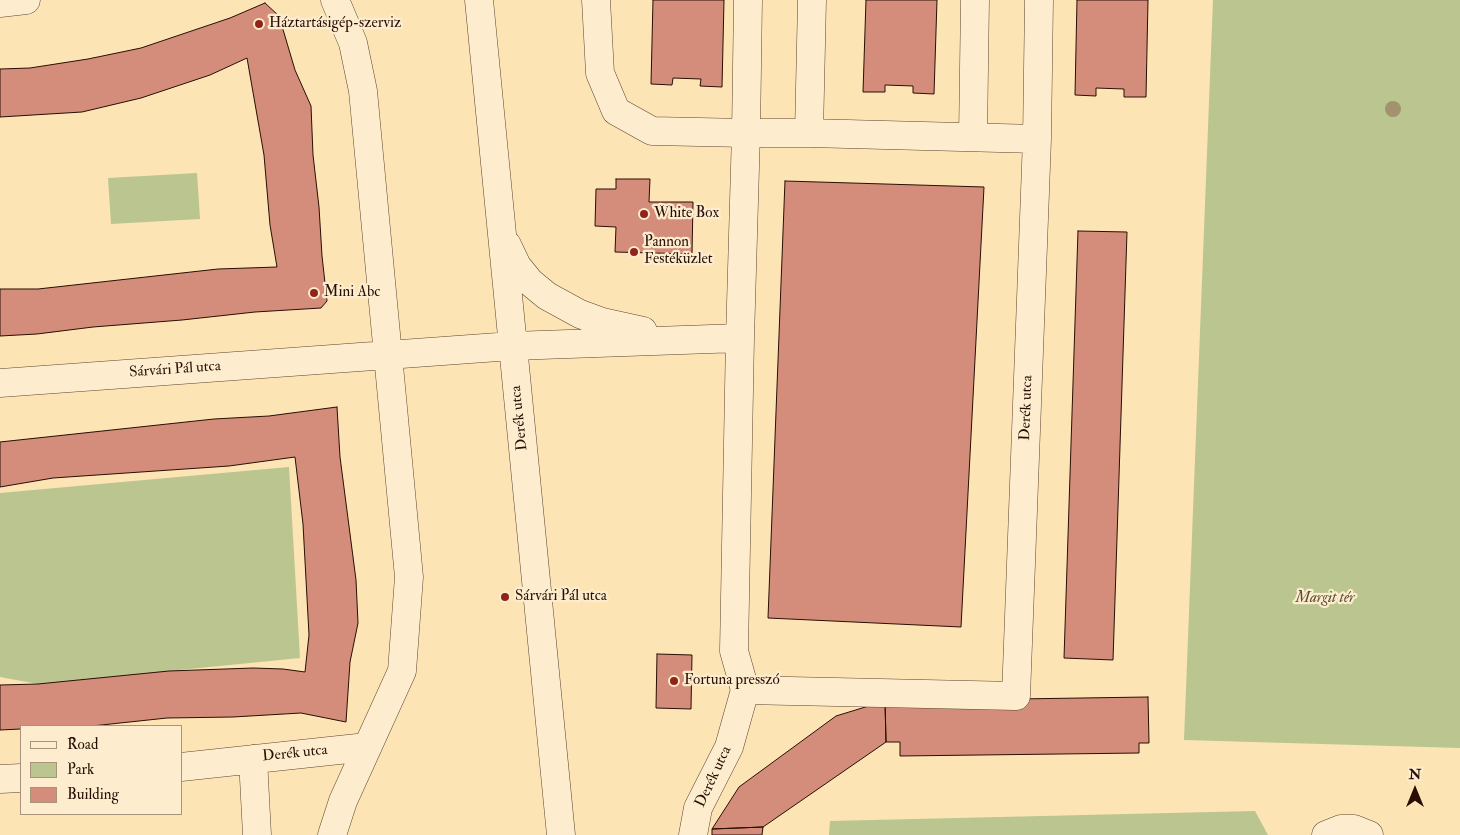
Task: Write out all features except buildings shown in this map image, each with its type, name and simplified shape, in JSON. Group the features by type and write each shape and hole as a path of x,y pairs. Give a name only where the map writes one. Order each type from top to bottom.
{"street":[{"path":"0,3 26,0"},
{"path":"332,835 342,801 402,671 409,577 363,91 352,43 334,0"},
{"name":"Derék utca","path":"479,0 561,835"},
{"path":"596,0 600,73 616,111 652,131 1037,139 1039,0"},
{"path":"745,690 734,651 748,0"},
{"path":"809,133 812,0"},
{"path":"973,137 975,0"},
{"name":"Derék utca","path":"693,835 698,808 729,747 745,690 1016,696 1037,139"},
{"path":"501,232 516,266 530,282 562,305 602,322 694,339"},
{"name":"Sárvári Pál utca","path":"0,383 512,346 740,338"},
{"name":"Derék utca","path":"182,767 367,747"},
{"name":"Derék utca","path":"253,758 258,835"},
{"path":"0,779 20,778"},
{"path":"1326,835 1341,829 1354,828 1370,835"}],"green space":[{"name":"Margit tér","path":"1213,0 1460,0 1460,748 1184,740"},
{"path":"197,173 200,219 111,224 108,178"},
{"path":"289,467 300,658 38,684 0,677 0,493"},
{"path":"1255,811 1268,835 829,835 830,821"}],"place":[{"name":"Háztartásigép-szerviz","path":"259,24"},
{"name":"White Box","path":"644,214"},
{"name":"Pannon Festéküzlet","path":"634,252"},
{"name":"Mini Abc","path":"314,293"},
{"name":"Sárvári Pál utca","path":"505,597"},
{"name":"Fortuna presszó","path":"674,681"}]}
